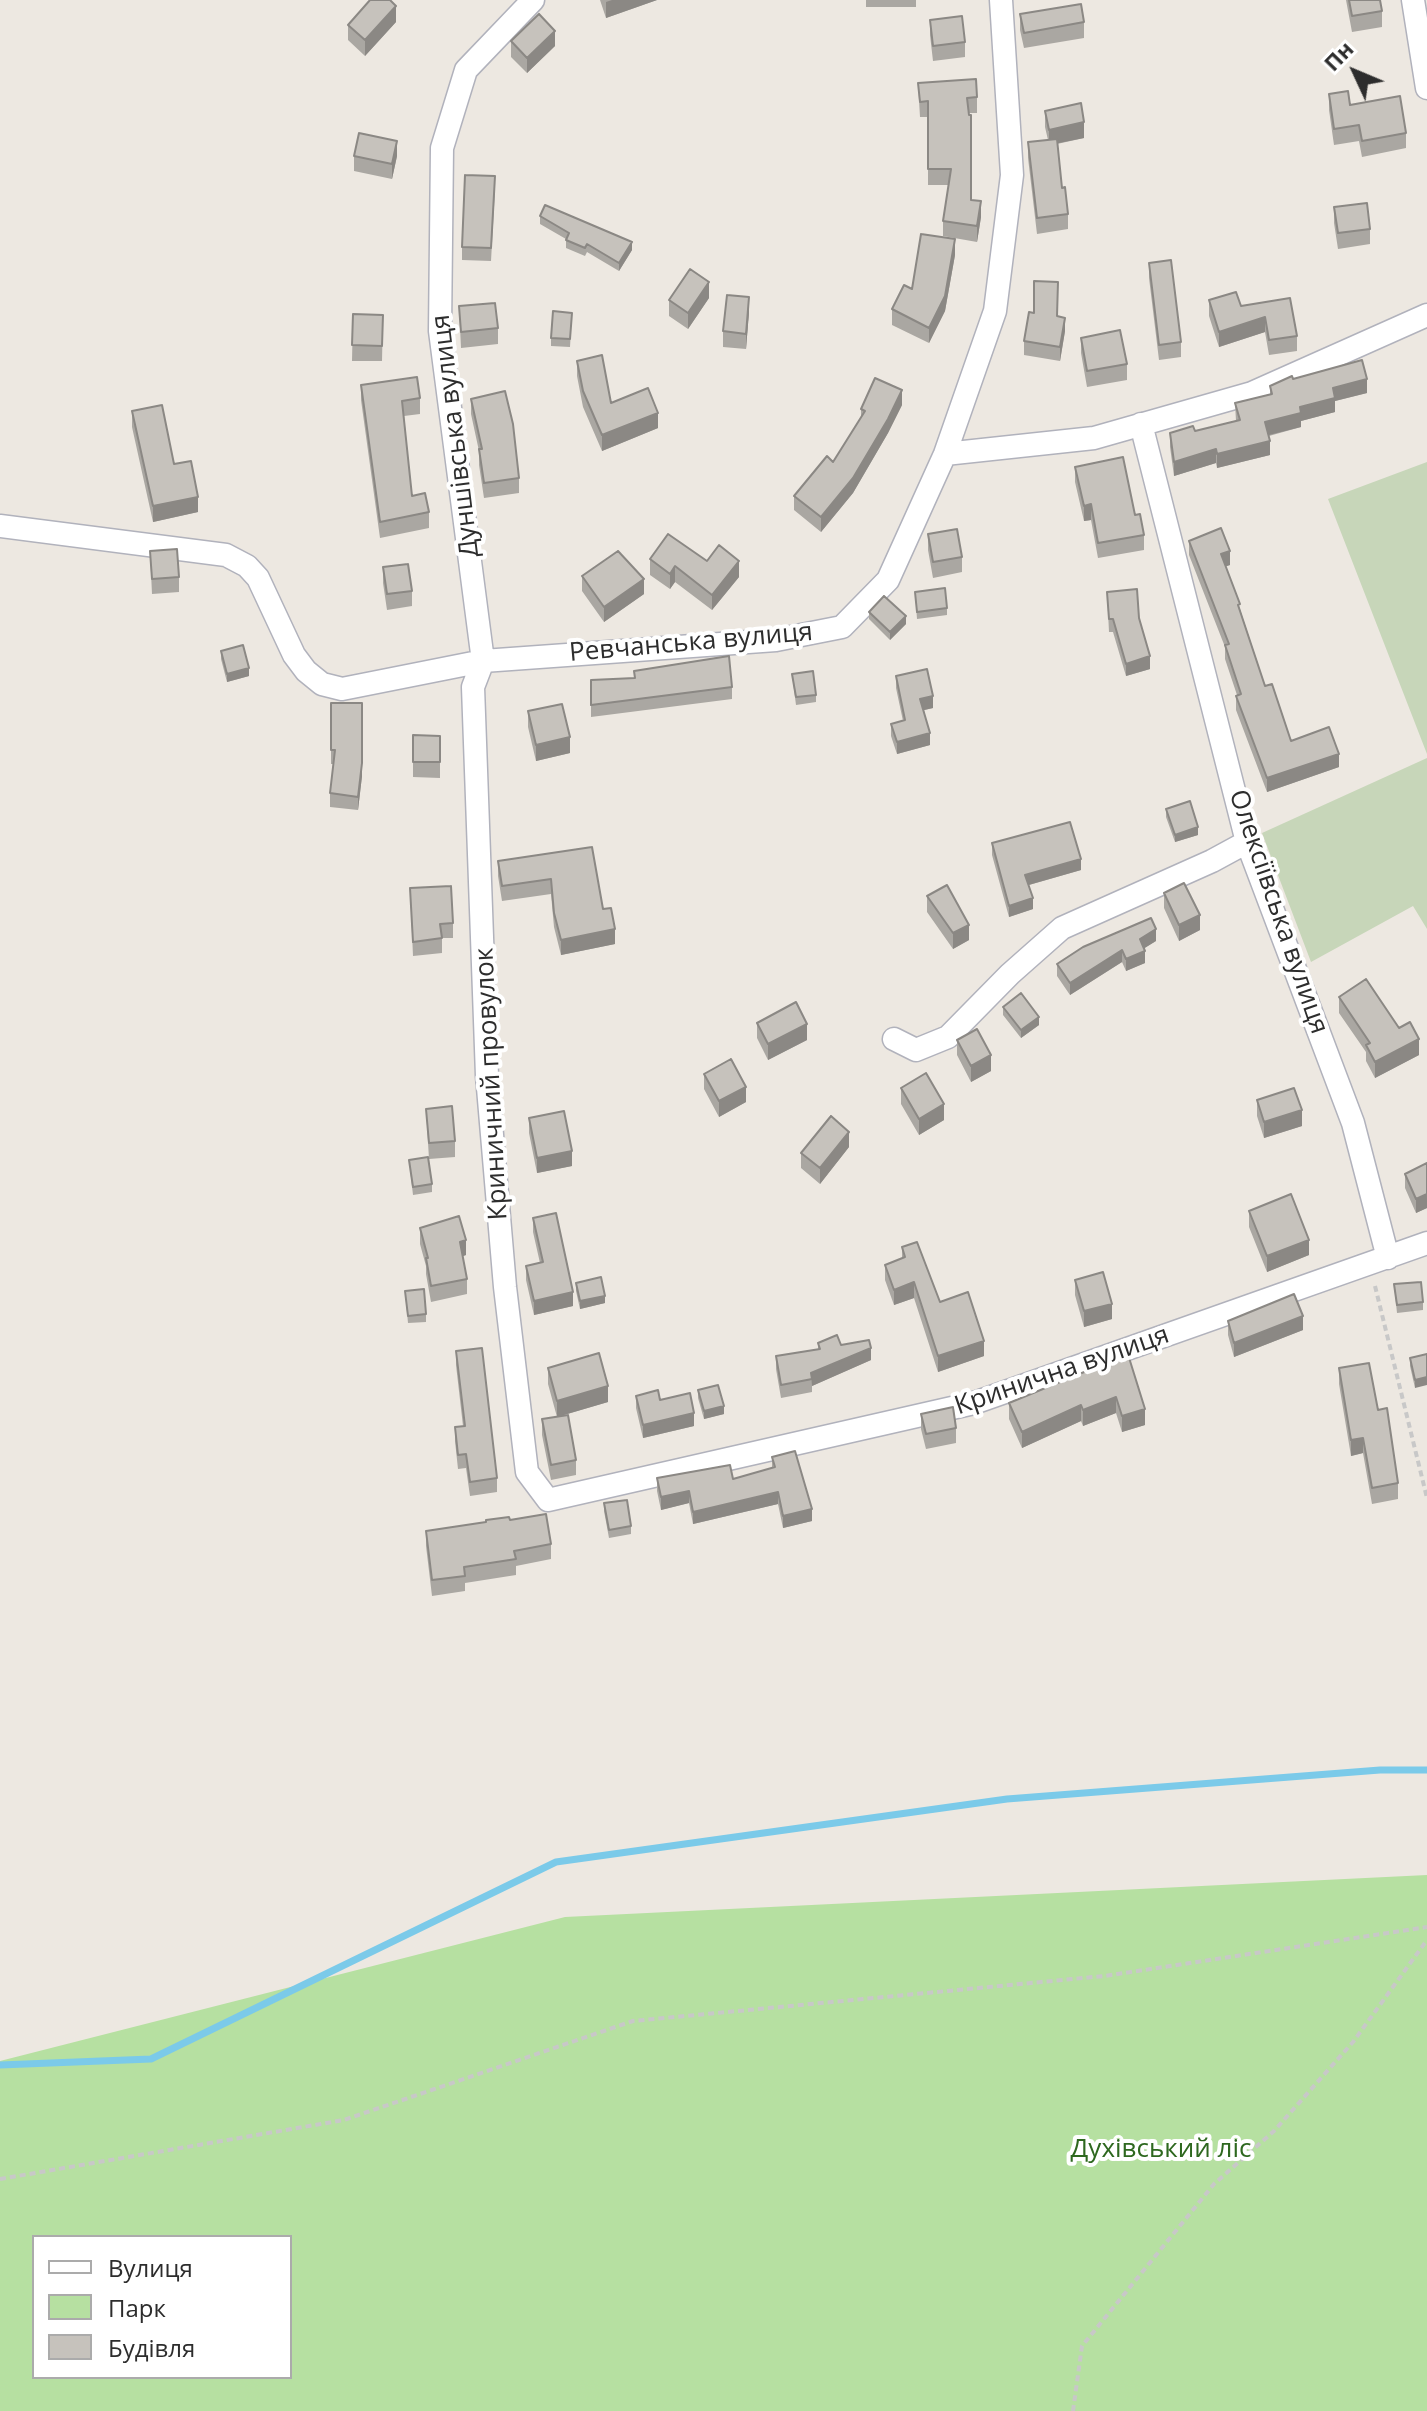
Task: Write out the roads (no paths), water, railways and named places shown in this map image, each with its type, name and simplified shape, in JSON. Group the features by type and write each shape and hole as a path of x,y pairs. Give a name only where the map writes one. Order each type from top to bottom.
{"street":[{"name":"Дуншівська вулиця","path":"483,661 440,331 442,148 466,70 533,0"},
{"name":"Ревчанська вулиця","path":"0,526 226,555 247,566 258,578 294,655 306,671 322,684 342,689 483,661 776,640 842,627 888,580 945,454 995,311 1012,175 1001,0"},
{"path":"1413,0 1427,88"},
{"path":"945,454 1094,438 1252,393 1427,315"},
{"name":"Олексіївська вулиця","path":"1141,424 1247,842 1353,1123 1379,1261"},
{"name":"Криничний провулок","path":"483,661 473,687 487,1076 505,1287 527,1472 548,1500"},
{"path":"894,1039 916,1050 948,1037 1010,974 1062,928 1212,861 1247,842"},
{"name":"Кринична вулиця","path":"548,1500 974,1403 1427,1243"}],"waterway":[{"path":"0,2065 151,2059 556,1862 1007,1799 1380,1770 1427,1770"}],"park label":[{"name":"Духівський ліс","path":"1161,2150"}]}
